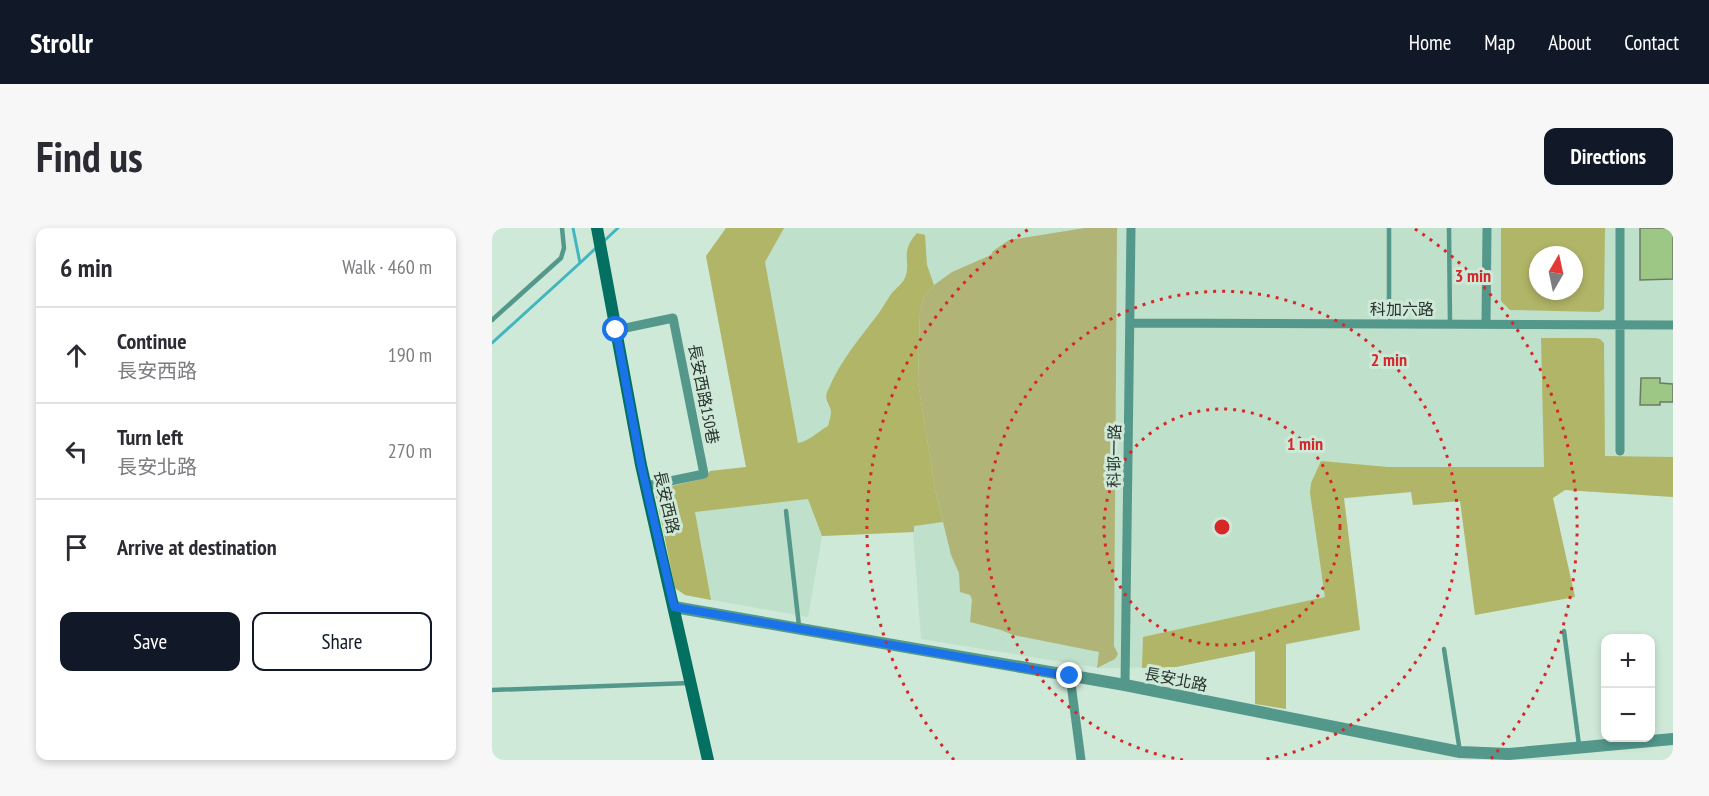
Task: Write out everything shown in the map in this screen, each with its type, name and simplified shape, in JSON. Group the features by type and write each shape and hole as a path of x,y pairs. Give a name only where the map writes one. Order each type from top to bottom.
{"main road":[{"name":"長安西路","path":"598,229 646,486 708,760"}],"street":[{"name":"科邨一路","path":"1125,685 1131,228"},
{"path":"1486,324 1487,228"},
{"path":"1620,228 1620,451"},
{"name":"長安西路150巷","path":"616,330 673,318 704,474 646,486"},
{"name":"科加六路","path":"1130,323 1673,325"},
{"name":"長安北路","path":"674,607 1125,685 1460,752 1553,755 1579,748 1626,742"},
{"path":"1070,676 1081,760"},
{"name":"長安北路","path":"1655,739 1673,739"}],"lane":[{"path":"492,320 561,258 564,248 562,228"},
{"path":"1389,228 1389,324"},
{"path":"1449,229 1450,324"},
{"path":"786,511 800,629"},
{"path":"1564,631 1579,748"},
{"path":"1444,649 1460,752"},
{"path":"492,690 690,683"}],"shaded area":[{"path":"726,228 1673,228 1673,497 1565,490 1552,498 1413,505 1411,492 1344,499 1360,630 1176,667 1100,668 921,639 913,532 822,536 808,617 685,595 675,588 655,490 706,478 710,471 746,467 706,256"}],"green space":[{"path":"726,228 784,228 765,262 798,443 828,426 831,412 826,396 838,369 891,294 904,280 907,252 911,240 917,233 925,235 927,265 934,285 924,297 920,310 918,382 935,489 943,522 914,526 914,532 822,536 808,499 695,512 711,600 685,595 675,588 655,490 706,478 710,471 746,467 706,256"},
{"path":"1085,228 1117,228 1114,646 1118,654 1115,659 1097,668 1099,652 1013,635 970,622 972,599 970,595 960,592 959,573 951,555 935,489 918,382 920,310 924,297 934,285 952,272 991,255 1009,240"},
{"path":"1501,228 1605,228 1604,309 1599,312 1510,310 1501,301"},
{"path":"1541,338 1595,338 1604,343 1605,456 1673,457 1673,497 1565,490 1553,498 1575,597 1475,615 1460,501 1413,505 1411,492 1344,498 1360,630 1286,644 1286,709 1255,704 1255,651 1176,667 1142,668 1143,637 1325,597 1310,493 1311,483 1321,461 1388,467 1544,467"}],"building":[{"path":"1640,228 1673,228 1673,279 1640,280"},
{"path":"1641,378 1660,378 1660,383 1673,384 1673,402 1660,402 1660,405 1640,405"}],"waterway":[{"path":"492,343 580,263 573,228"},
{"path":"604,241 618,228"},
{"path":"580,263 597,247"}],"route":[{"path":"616,330 641,465 674,607 1070,676"}]}
